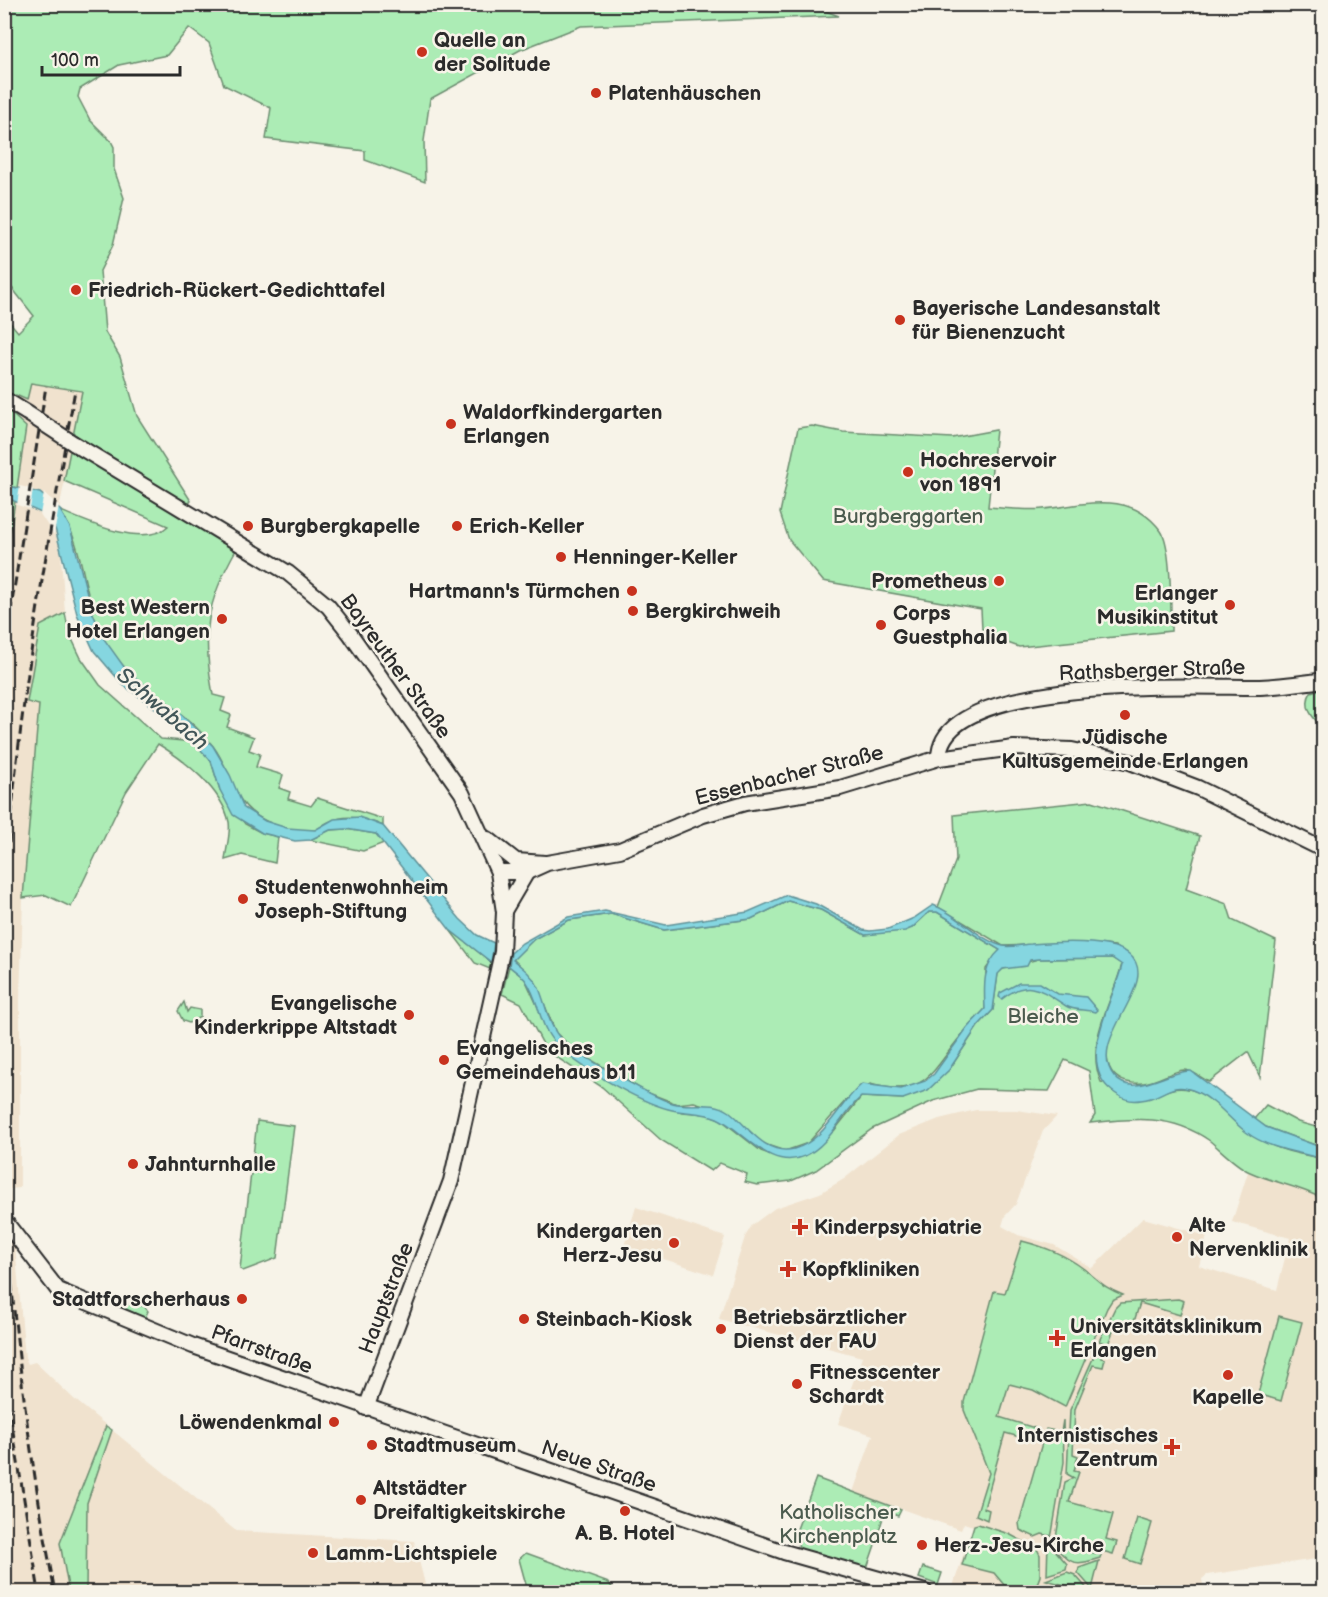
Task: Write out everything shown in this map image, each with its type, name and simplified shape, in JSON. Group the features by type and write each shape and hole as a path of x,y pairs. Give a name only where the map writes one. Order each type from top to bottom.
{"street":[{"name":"Bayreuther Straße","path":"9,402 288,573 319,598 342,623 444,768 482,832 498,872 504,912 504,933 498,971 444,1202"},
{"name":"Rathsberger Straße","path":"939,758 943,737 953,726 986,709 1014,700 1090,689 1263,687 1323,680"},
{"name":"Essenbacher Straße","path":"516,861 547,863 620,850 703,815 745,803 840,788 939,758 1001,749 1046,748 1072,750 1130,762 1198,788 1323,850"},
{"name":"Bayreuther Straße","path":"482,832 494,846 516,861"},
{"path":"498,872 516,861"},
{"name":"Essenbacher Straße","path":"498,872 527,872 547,863"},
{"path":"504,912 527,872"},
{"name":"Hauptstraße","path":"366,1408 444,1202"},
{"name":"Pfarrstraße","path":"4,1220 58,1290 252,1368 366,1408"},
{"name":"Neue Straße","path":"366,1408 783,1552 925,1593"}],"shaded area":[{"path":"30,383 82,391 59,510 40,493 17,488 26,427 12,414 16,395"},
{"path":"15,501 46,515 55,528 60,542 65,613 40,626 27,701 39,705 23,898 20,1000 20,1188 10,1189 25,1357 28,1364 35,1362 74,1399 236,1531 414,1541 427,1592 5,1592 4,567"},
{"name":"Universitätsklinikum Erlangen","path":"976,1110 1016,1110 1057,1116 1043,1131 1016,1204 1005,1216 1002,1226 1018,1235 1054,1245 1092,1268 1143,1218 1207,1236 1199,1266 1277,1290 1290,1238 1232,1222 1248,1172 1309,1191 1324,1199 1323,1558 1207,1575 1202,1579 1204,1592 951,1592 973,1526 964,1523 961,1530 853,1492 873,1435 838,1424 862,1357 719,1319 745,1237 752,1225 775,1208 820,1193 844,1179 899,1135 939,1119"},
{"name":"Kindergarten Herz-Jesu","path":"636,1207 725,1237 713,1275 624,1246"}],"green space":[{"path":"807,4 839,16 581,26 520,50 430,99 424,141 425,182 365,160 365,151 266,139 271,108 224,85 209,43 189,28 167,55 119,65 80,89 78,97 90,120 114,147 114,169 124,198 113,245 100,271 105,332 120,357 137,416 191,501 181,512 237,548 218,586 209,620 207,636 213,695 225,698 221,711 231,715 227,727 254,737 249,750 260,754 256,767 283,775 279,788 290,792 288,799 311,806 317,798 383,819 383,826 364,819 344,817 315,830 303,831 277,825 254,814 239,797 213,746 186,718 126,669 103,638 96,622 74,540 59,510 98,526 130,534 145,535 158,532 168,526 64,481 82,391 31,383 27,400 16,395 12,414 26,427 17,488 5,485 4,315 18,332 34,316 5,279 5,5"},
{"name":"Burgberggarten","path":"812,426 843,432 952,438 996,430 988,507 1036,510 1106,503 1136,509 1149,518 1165,539 1170,579 1171,631 1019,647 999,640 982,629 981,609 823,581 789,540 780,513 798,428"},
{"path":"5,497 15,501 5,567"},
{"path":"65,613 69,633 81,658 100,685 161,739 195,742 211,761 220,790 245,824 262,833 278,837 275,863 242,855 225,860 229,822 219,798 190,767 158,744 126,792 71,907 46,895 23,898 39,705 27,702 40,626"},
{"path":"1324,688 1323,728 1312,716 1308,703 1311,692"},
{"path":"1092,801 1200,836 1186,889 1227,904 1232,920 1276,941 1260,1077 1248,1052 1209,1082 1187,1070 1174,1072 1144,1083 1124,1081 1117,1077 1108,1064 1108,1046 1114,1024 1134,990 1115,946 1079,943 1003,946 938,907 956,860 954,815"},
{"path":"346,829 376,834 384,843 363,851 310,840 330,830"},
{"path":"788,901 821,910 865,935 912,928 929,912 937,912 1000,950 986,969 985,1009 928,1076 906,1087 890,1088 870,1084 847,1099 808,1143 785,1151 759,1141 730,1113 694,1102 677,1104 646,1092 576,1051 556,1033 535,981 513,959 534,939 569,920 611,914 664,930 751,919"},
{"path":"450,930 491,962 490,969 475,963"},
{"name":"Bleiche","path":"1112,958 1122,964 1098,1037 1097,1067 1101,1082 1159,1094 1175,1088 1190,1089 1205,1095 1274,1146 1323,1159 1323,1199 1245,1169 1210,1141 1181,1126 1137,1119 1090,1123 1095,1115 1089,1071 1065,1060 1049,1091 977,1089 933,1101 872,1129 816,1170 791,1181 757,1185 745,1182 747,1174 720,1163 711,1171 661,1140 602,1087 550,1053 521,1003 502,994 509,966 525,979 554,1042 623,1089 682,1112 707,1114 720,1119 761,1151 793,1158 834,1131 861,1097 903,1099 949,1070 978,1026 993,1010 998,973 1003,969 1038,959"},
{"path":"184,1002 187,1012 190,1008 200,1010 200,1017 189,1023 183,1021 178,1011"},
{"path":"1266,1105 1298,1122 1323,1129 1323,1148 1266,1127 1254,1119"},
{"path":"257,1121 294,1126 277,1258 243,1271 240,1269"},
{"path":"1022,1241 1062,1255 1123,1295 1112,1300 1107,1308 1065,1407 1033,1390 1009,1384 999,1417 1038,1429 1034,1441 1005,1433 984,1508 989,1510 987,1520 976,1515 989,1473 964,1410 964,1402 994,1291 1005,1293"},
{"path":"1178,1299 1184,1301 1180,1315 1140,1303 1132,1328 1116,1324 1108,1344 1099,1341 1115,1308 1120,1303"},
{"path":"119,1303 144,1306 148,1311 145,1318 117,1305"},
{"path":"1279,1316 1302,1322 1281,1401 1258,1394"},
{"path":"1099,1345 1105,1347 1101,1358 1105,1359 1103,1367 1093,1365 1075,1409 1073,1454 1078,1456 1074,1471 1079,1472 1069,1502 1113,1514 1106,1539 1117,1542 1113,1554 1056,1538 1065,1482 1074,1478 1067,1474 1070,1410"},
{"path":"1063,1420 1064,1462 1052,1533 1051,1536 1042,1534 1035,1537 1020,1530 1019,1523 1046,1429 1061,1432"},
{"path":"106,1426 112,1430 87,1503 86,1592 69,1592 60,1543"},
{"name":"Katholischer Kirchenplatz","path":"816,1478 901,1510 898,1516 885,1511 878,1534 884,1536 883,1540 877,1539 867,1568 801,1550 794,1537"},
{"path":"1137,1518 1152,1523 1140,1564 1125,1559"},
{"path":"978,1524 1009,1534 1037,1549 1040,1555 1040,1576 1034,1592 1010,1592 994,1573 962,1565 974,1525"},
{"path":"1051,1541 1101,1555 1100,1558 1091,1561 1072,1562"},
{"path":"1048,1542 1067,1564 1066,1569 1047,1575"},
{"path":"526,1553 609,1583 615,1592 528,1592 519,1559"},
{"path":"1099,1561 1092,1589 1078,1573 1079,1568"},
{"path":"923,1567 942,1573 938,1585 919,1578"},
{"path":"1067,1572 1075,1575 1090,1592 1046,1580"}],"water":[{"name":"Schwabach","path":"4,485 40,493 60,510 70,527 91,609 104,639 127,671 179,712 213,746 230,775 244,808 265,821 287,828 315,830 334,819 359,817 383,826 460,919 477,935 494,943 491,962 450,930 376,834 346,829 330,830 310,840 295,841 262,833 233,815 220,790 211,761 177,724 123,685 94,651 77,614 55,528 46,515 5,497"},
{"path":"787,895 816,904 863,930 870,931 888,929 914,918 933,905 951,914 985,938 1003,946 1082,942 1109,945 1120,949 1129,954 1137,966 1137,980 1109,1045 1107,1061 1114,1076 1122,1083 1131,1085 1191,1071 1266,1127 1323,1148 1323,1159 1273,1146 1255,1138 1211,1100 1188,1089 1174,1088 1149,1099 1137,1100 1125,1099 1112,1091 1101,1079 1097,1064 1097,1048 1100,1030 1122,965 1112,958 1038,959 1030,960 1027,966 1003,969 998,974 993,1010 978,1026 949,1070 928,1090 903,1099 861,1097 822,1144 805,1156 792,1159 768,1154 717,1118 668,1109 641,1099 577,1062 550,1036 530,988 524,979 509,966 511,953 522,943 568,917 605,911 666,925 748,912","holes":["788,901 821,910 865,935 905,931 912,928 929,912 937,912 1000,950 990,963 985,977 985,1009 967,1028 934,1074 925,1081 901,1089 862,1084 823,1130 805,1145 794,1149 784,1150 766,1144 724,1108 711,1105 684,1105 667,1101 583,1055 557,1034 536,982 513,960 534,939 569,920 611,914 664,930 751,919"]},
{"path":"1019,983 1040,983 1058,994 1086,997 1097,1010 1095,1012 1069,1008 1042,991 1028,988 1012,992 1002,999 999,997 1000,993"}],"pier":[{"path":"20,486 33,489 30,509 17,505"},
{"path":"44,493 59,506 54,535 40,514"}],"railway":[{"path":"4,653 46,386"},
{"path":"4,924 8,856 22,722 41,589 75,390"},
{"path":"4,1189 23,1392 37,1492 55,1592"},
{"path":"4,1376 39,1592"}],"place":[{"name":"Quelle an der Solitude","path":"422,52"},
{"name":"Platenhäuschen","path":"596,93"},
{"name":"Friedrich-Rückert-Gedichttafel","path":"76,290"},
{"name":"Bayerische Landesanstalt für Bienenzucht","path":"900,320"},
{"name":"Waldorfkindergarten Erlangen","path":"451,424"},
{"name":"Hochreservoir von 1891","path":"908,472"},
{"name":"Burgbergkapelle","path":"248,526"},
{"name":"Erich-Keller","path":"457,526"},
{"name":"Henninger-Keller","path":"561,557"},
{"name":"Prometheus","path":"999,581"},
{"name":"Hartmann's Türmchen","path":"632,591"},
{"name":"Erlanger Musikinstitut","path":"1230,605"},
{"name":"Bergkirchweih","path":"633,611"},
{"name":"Best Western Hotel Erlangen","path":"222,619"},
{"name":"Corps Guestphalia","path":"881,625"},
{"name":"Jüdische Kultusgemeinde Erlangen","path":"1125,715"},
{"name":"Studentenwohnheim Joseph-Stiftung","path":"243,899"},
{"name":"Evangelische Kinderkrippe Altstadt","path":"409,1015"},
{"name":"Evangelisches Gemeindehaus b11","path":"444,1060"},
{"name":"Jahnturnhalle","path":"133,1164"},
{"name":"Kinderpsychiatrie","path":"800,1227"},
{"name":"Alte Nervenklinik","path":"1177,1237"},
{"name":"Kindergarten Herz-Jesu","path":"674,1243"},
{"name":"Kopfkliniken","path":"788,1269"},
{"name":"Stadtforscherhaus","path":"242,1299"},
{"name":"Steinbach-Kiosk","path":"524,1319"},
{"name":"Betriebsärztlicher Dienst der FAU","path":"721,1329"},
{"name":"Universitätsklinikum Erlangen","path":"1057,1338"},
{"name":"Kapelle","path":"1228,1375"},
{"name":"Fitnesscenter Schardt","path":"797,1384"},
{"name":"Löwendenkmal","path":"334,1422"},
{"name":"Stadtmuseum","path":"372,1445"},
{"name":"Internistisches Zentrum","path":"1172,1447"},
{"name":"Altstädter Dreifaltigkeitskirche","path":"361,1500"},
{"name":"A. B. Hotel","path":"625,1511"},
{"name":"Herz-Jesu-Kirche","path":"922,1545"},
{"name":"Lamm-Lichtspiele","path":"313,1553"}]}
